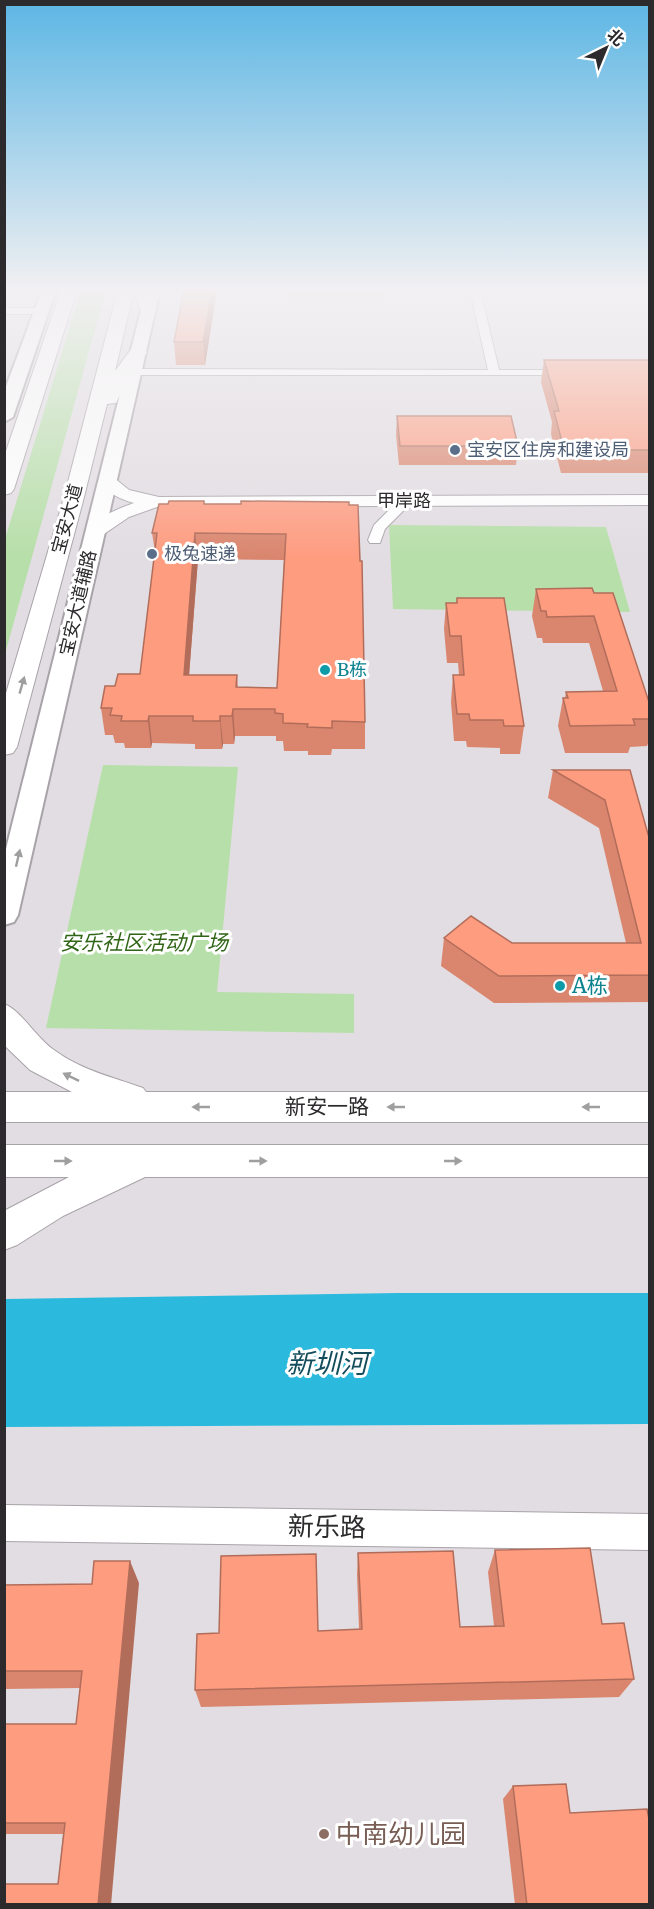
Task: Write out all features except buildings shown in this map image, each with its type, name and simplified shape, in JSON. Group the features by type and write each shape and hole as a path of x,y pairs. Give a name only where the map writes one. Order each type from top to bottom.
{"main road":[{"path":"4,417 17,379"},
{"path":"16,452 21,379"},
{"path":"4,489 40,379"},
{"name":"宝安大道","path":"5,744 103,379"},
{"path":"85,452 119,379"},
{"name":"宝安大道辅路","path":"6,903 132,379"},
{"path":"4,1017 15,1035 52,1067 102,1090 167,1107"},
{"name":"新安一路","path":"4,1107 650,1107"},
{"path":"4,1161 650,1161"},
{"path":"4,1233 33,1212 68,1194 146,1161"}],"street":[{"path":"107,480 118,492 142,500 159,501"},
{"name":"甲岸路","path":"159,501 650,500"},
{"path":"95,532 106,522 125,512 159,501"},
{"path":"375,540 379,528 397,510 396,501"},
{"name":"新乐路","path":"4,1523 650,1532"}],"green space":[{"path":"54,379 81,379 5,654 5,539"},
{"path":"389,525 606,527 630,612 393,609"},
{"name":"安乐社区活动广场","path":"103,765 238,767 217,992 354,994 354,1033 46,1028"}],"water":[{"name":"新圳河","path":"398,1293 649,1293 649,1424 5,1427 5,1299"}],"place":[{"name":"宝安区住房和建设局","path":"455,450"},
{"name":"极兔速递","path":"152,554"},
{"name":"B栋","path":"325,670"},
{"name":"A栋","path":"560,986"},
{"name":"中南幼儿园","path":"324,1834"}]}
